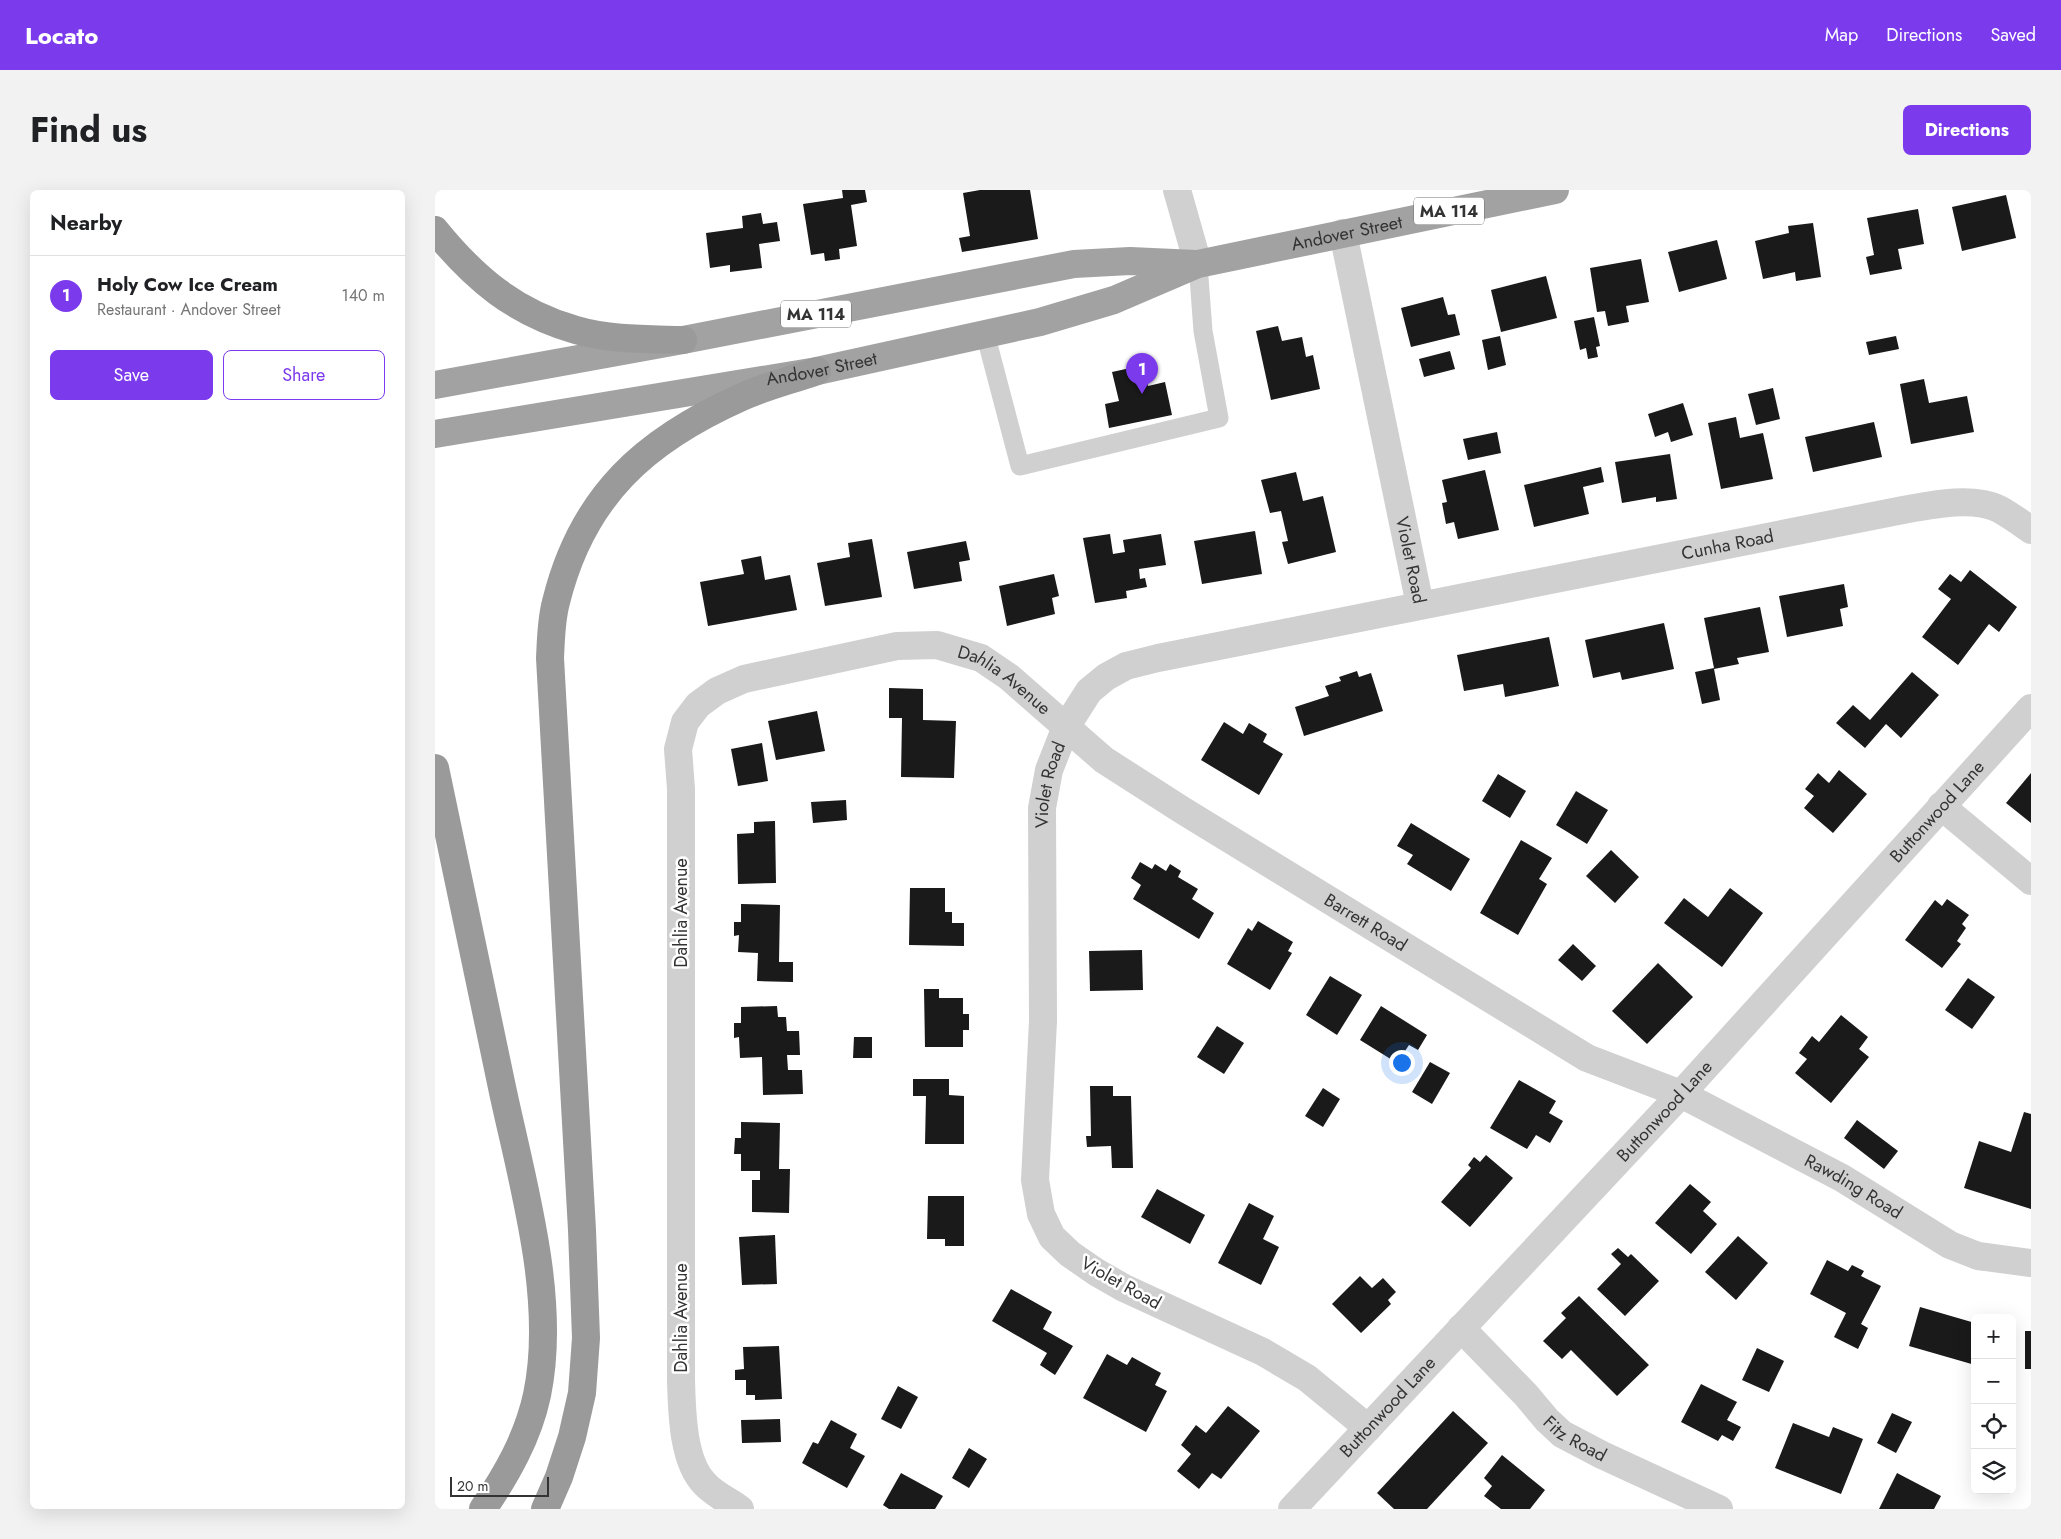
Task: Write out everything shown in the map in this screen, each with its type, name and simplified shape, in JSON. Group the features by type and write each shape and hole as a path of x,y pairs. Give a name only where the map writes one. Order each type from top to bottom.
{"highway":[{"name":"Andover Street","path":"435,434 817,371 1040,322 1114,300 1198,264 1555,190"},
{"path":"435,230 463,264 497,293 534,314 577,331 623,338 683,340"},
{"name":"Andover Street","path":"435,385 683,340 1074,264 1147,261 1198,264"},
{"path":"545,1509 559,1477 572,1438 582,1394 586,1338 582,1230 550,658 555,604 569,558 590,516 614,482 657,445 696,420 743,396 817,371"},
{"path":"435,768 524,1189 542,1301 543,1349 537,1396 521,1445 501,1482 483,1509"}],"street":[{"path":"1177,190 1198,264"},
{"name":"Violet Road","path":"1343,234 1420,605 1126,666 1106,677 1089,691 1066,726 1049,770 1042,808 1043,1021 1035,1180 1041,1214 1052,1237 1070,1254 1124,1288 1263,1352 1307,1378 1368,1428"},
{"name":"Cunha Road","path":"1420,605 1941,504 1969,503 1997,508 2031,530"},
{"name":"Dahlia Avenue","path":"740,1509 704,1484 691,1461 683,1419 681,1380 681,789 678,749 685,722 698,705 717,690 744,679 897,646 937,645 981,658 1009,677 1066,726"},
{"name":"Buttonwood Lane","path":"1292,1509 1681,1094 2031,708"},
{"name":"Barrett Road","path":"1066,726 1104,760 1181,810 1587,1058 1681,1094"},
{"path":"1941,806 2031,881"},
{"name":"Rawding Road","path":"1681,1094 1843,1178 1950,1245 1977,1256 2031,1263"},
{"name":"Fitz Road","path":"1461,1328 1562,1434 1719,1509"}],"lane":[{"path":"985,333 1020,466 1219,418 1203,331 1198,264"}],"building":[{"path":"842,190 865,190 867,202 851,205 857,246 839,249 840,259 825,261 824,253 811,255 803,204 843,198"},
{"path":"980,190 1030,190 1038,239 962,252 959,238 970,236 963,193"},
{"path":"2006,195 2016,238 1962,251 1952,207"},
{"path":"1918,209 1924,244 1898,249 1902,269 1870,275 1866,257 1874,255 1867,218"},
{"path":"761,213 763,224 777,222 780,241 759,244 762,268 730,272 730,265 710,268 706,233 743,228 742,216"},
{"path":"1813,223 1821,277 1796,281 1795,272 1763,279 1755,241 1789,233 1788,226"},
{"path":"1717,240 1727,279 1679,292 1668,252"},
{"path":"1641,259 1649,302 1626,306 1629,322 1608,326 1605,311 1597,312 1590,268"},
{"path":"1546,276 1557,318 1501,332 1491,290"},
{"path":"1443,297 1448,315 1455,314 1460,335 1411,347 1401,308"},
{"path":"1594,317 1600,346 1596,347 1598,357 1588,359 1586,348 1580,350 1574,321"},
{"path":"1278,326 1282,341 1302,337 1306,357 1313,355 1320,389 1271,400 1256,331"},
{"path":"1500,336 1506,365 1488,370 1482,340"},
{"path":"1896,336 1899,349 1869,355 1866,342"},
{"path":"1450,351 1455,369 1424,377 1419,359"},
{"path":"1144,365 1148,386 1165,382 1172,415 1109,428 1105,404 1119,401 1112,372"},
{"path":"1924,379 1929,403 1967,396 1974,432 1911,444 1900,384"},
{"path":"1773,388 1780,419 1756,425 1748,394"},
{"path":"1683,403 1693,435 1671,442 1668,432 1655,437 1648,414"},
{"path":"1736,417 1740,438 1763,433 1773,479 1721,489 1708,423"},
{"path":"1874,422 1882,457 1813,472 1805,437"},
{"path":"1497,432 1501,453 1468,460 1463,439"},
{"path":"1670,454 1677,499 1656,502 1656,497 1622,503 1615,462"},
{"path":"1601,467 1604,482 1583,487 1589,514 1534,527 1524,485"},
{"path":"1485,470 1499,530 1458,539 1454,522 1446,524 1442,503 1447,502 1442,480"},
{"path":"1296,472 1303,501 1323,496 1336,552 1288,564 1282,542 1288,541 1281,511 1270,513 1261,480"},
{"path":"1255,531 1262,574 1202,584 1194,541"},
{"path":"1110,534 1113,554 1125,552 1123,540 1161,534 1166,565 1139,569 1140,579 1145,578 1147,587 1126,591 1127,598 1095,603 1083,538"},
{"path":"872,539 882,597 825,606 817,563 850,557 848,543"},
{"path":"966,541 970,560 959,562 962,581 914,589 907,552"},
{"path":"761,556 765,580 790,575 797,610 708,626 700,582 744,574 741,560"},
{"path":"1970,570 2017,607 1999,632 1989,624 1958,665 1922,637 1951,599 1938,589 1950,574 1961,582"},
{"path":"1054,574 1059,596 1052,598 1055,614 1007,626 999,586"},
{"path":"1844,584 1848,607 1840,609 1843,626 1787,637 1779,596"},
{"path":"1760,607 1769,652 1737,658 1739,664 1714,669 1720,700 1702,704 1695,672 1714,668 1704,618"},
{"path":"1664,623 1674,669 1622,680 1620,672 1593,678 1585,640"},
{"path":"1549,637 1559,686 1505,697 1503,684 1464,691 1457,655"},
{"path":"1357,671 1359,677 1371,673 1383,711 1304,736 1295,707 1329,696 1325,686 1341,681 1339,677"},
{"path":"1912,672 1939,695 1901,738 1886,724 1865,748 1836,723 1853,705 1870,720"},
{"path":"889,688 923,689 923,720 956,721 954,778 901,777 902,718 889,718"},
{"path":"817,711 825,751 776,760 768,721"},
{"path":"1224,722 1243,734 1249,723 1267,734 1263,742 1283,754 1259,795 1201,760"},
{"path":"762,743 768,781 738,786 731,749"},
{"path":"1839,770 1867,794 1833,833 1804,808 1814,796 1805,789 1818,773 1829,783"},
{"path":"2031,773 2031,823 2006,803"},
{"path":"1498,774 1526,791 1510,818 1482,801"},
{"path":"1576,791 1608,810 1587,844 1556,825"},
{"path":"846,800 847,820 813,823 811,802"},
{"path":"775,821 776,883 738,884 737,834 754,833 754,822"},
{"path":"1411,823 1470,859 1451,891 1407,864 1413,855 1397,846"},
{"path":"1521,840 1552,858 1539,879 1547,884 1518,935 1480,913"},
{"path":"1611,850 1639,877 1615,903 1586,876"},
{"path":"1140,862 1152,869 1155,864 1166,871 1170,864 1181,871 1178,877 1198,889 1192,899 1214,913 1199,939 1133,899 1141,885 1131,878"},
{"path":"910,888 945,888 945,912 952,912 952,923 964,923 964,946 909,945"},
{"path":"1730,888 1763,913 1722,967 1664,923 1684,898 1708,917"},
{"path":"1947,899 1969,915 1962,924 1966,928 1957,941 1961,944 1942,968 1905,940 1935,900 1942,906"},
{"path":"741,904 780,905 779,962 793,962 793,982 757,981 758,953 738,952 739,935 734,936 734,922 741,922"},
{"path":"1258,921 1293,942 1288,951 1292,953 1270,990 1227,964 1248,928 1252,931"},
{"path":"1573,944 1596,966 1582,981 1558,960"},
{"path":"1142,950 1143,990 1090,991 1089,951"},
{"path":"1658,963 1693,997 1647,1044 1612,1011"},
{"path":"1330,976 1362,995 1337,1035 1306,1015"},
{"path":"1968,978 1995,997 1972,1029 1945,1010"},
{"path":"924,989 939,989 939,998 963,998 963,1014 969,1014 969,1030 963,1030 963,1047 925,1047"},
{"path":"777,1006 778,1017 786,1017 787,1031 799,1031 800,1055 787,1055 788,1070 802,1070 803,1094 763,1095 762,1057 740,1058 739,1037 734,1038 734,1023 741,1023 741,1007"},
{"path":"1381,1006 1427,1035 1418,1050 1409,1045 1397,1063 1360,1040"},
{"path":"1841,1015 1868,1037 1859,1049 1869,1057 1831,1103 1795,1073 1807,1059 1799,1053 1812,1036 1819,1042"},
{"path":"1217,1026 1244,1043 1224,1074 1197,1057"},
{"path":"854,1037 872,1037 872,1058 853,1058"},
{"path":"1430,1062 1450,1073 1432,1104 1412,1092"},
{"path":"913,1079 949,1079 949,1095 964,1096 964,1144 925,1144 926,1096 913,1096"},
{"path":"1519,1080 1556,1101 1549,1113 1563,1121 1550,1143 1536,1135 1527,1149 1490,1128"},
{"path":"1090,1086 1113,1086 1113,1096 1131,1096 1133,1168 1112,1168 1111,1146 1087,1147 1086,1136 1091,1136"},
{"path":"1323,1088 1340,1099 1323,1127 1305,1116"},
{"path":"2024,1112 2031,1114 2031,1209 1964,1188 1979,1141 2011,1152"},
{"path":"1857,1120 1898,1151 1884,1169 1844,1138"},
{"path":"741,1122 780,1123 779,1169 790,1169 789,1213 752,1212 752,1180 760,1180 760,1171 741,1171 741,1154 734,1154 735,1138 741,1138"},
{"path":"1486,1155 1513,1178 1470,1227 1441,1202 1471,1168 1468,1165 1474,1157 1480,1162"},
{"path":"1690,1184 1711,1202 1703,1211 1717,1224 1691,1254 1655,1223"},
{"path":"1157,1189 1205,1215 1190,1244 1141,1217"},
{"path":"928,1196 964,1196 964,1246 945,1246 945,1239 927,1239"},
{"path":"1249,1203 1274,1216 1263,1239 1279,1247 1261,1285 1218,1263"},
{"path":"775,1235 777,1284 742,1285 739,1237"},
{"path":"1738,1236 1768,1263 1736,1300 1705,1272"},
{"path":"1618,1248 1628,1257 1631,1254 1659,1281 1625,1316 1597,1289 1621,1264 1611,1254"},
{"path":"1827,1260 1848,1271 1852,1265 1864,1271 1861,1276 1881,1286 1861,1324 1868,1328 1858,1349 1834,1337 1846,1313 1810,1294"},
{"path":"1360,1276 1372,1288 1383,1278 1396,1292 1388,1300 1391,1304 1361,1333 1332,1304"},
{"path":"1011,1289 1052,1312 1043,1329 1073,1346 1055,1375 1040,1365 1047,1353 992,1321"},
{"path":"1579,1296 1649,1365 1617,1396 1571,1350 1562,1359 1543,1341 1566,1318 1561,1313"},
{"path":"1920,1307 1971,1322 1971,1364 1909,1346"},
{"path":"2025,1331 2031,1331 2031,1369 2025,1369"},
{"path":"779,1346 782,1399 755,1400 755,1395 746,1395 746,1380 735,1380 735,1370 744,1369 743,1347"},
{"path":"1757,1348 1784,1361 1769,1392 1742,1380"},
{"path":"1107,1354 1127,1365 1132,1357 1161,1373 1155,1385 1167,1391 1146,1432 1083,1398"},
{"path":"1701,1384 1737,1402 1727,1420 1741,1427 1733,1441 1722,1435 1718,1441 1681,1422"},
{"path":"898,1386 918,1397 901,1429 881,1419"},
{"path":"1228,1406 1260,1431 1221,1479 1212,1473 1199,1489 1177,1471 1191,1454 1181,1445 1196,1425 1206,1433"},
{"path":"1453,1411 1488,1443 1427,1509 1394,1509 1377,1493"},
{"path":"1892,1413 1912,1422 1896,1453 1877,1443"},
{"path":"780,1419 781,1442 742,1443 741,1420"},
{"path":"831,1420 857,1434 850,1448 865,1456 847,1488 802,1463 813,1442 818,1444"},
{"path":"1793,1423 1829,1437 1833,1427 1863,1439 1841,1494 1775,1468"},
{"path":"969,1448 987,1459 969,1488 952,1478"},
{"path":"1502,1455 1545,1490 1530,1509 1501,1509 1484,1496 1492,1486 1484,1478"},
{"path":"901,1473 943,1496 935,1509 889,1509 883,1505"},
{"path":"1897,1473 1941,1496 1934,1509 1879,1509"}],"place":[{"name":"Holy Cow Ice Cream","path":"1142,394"}]}
